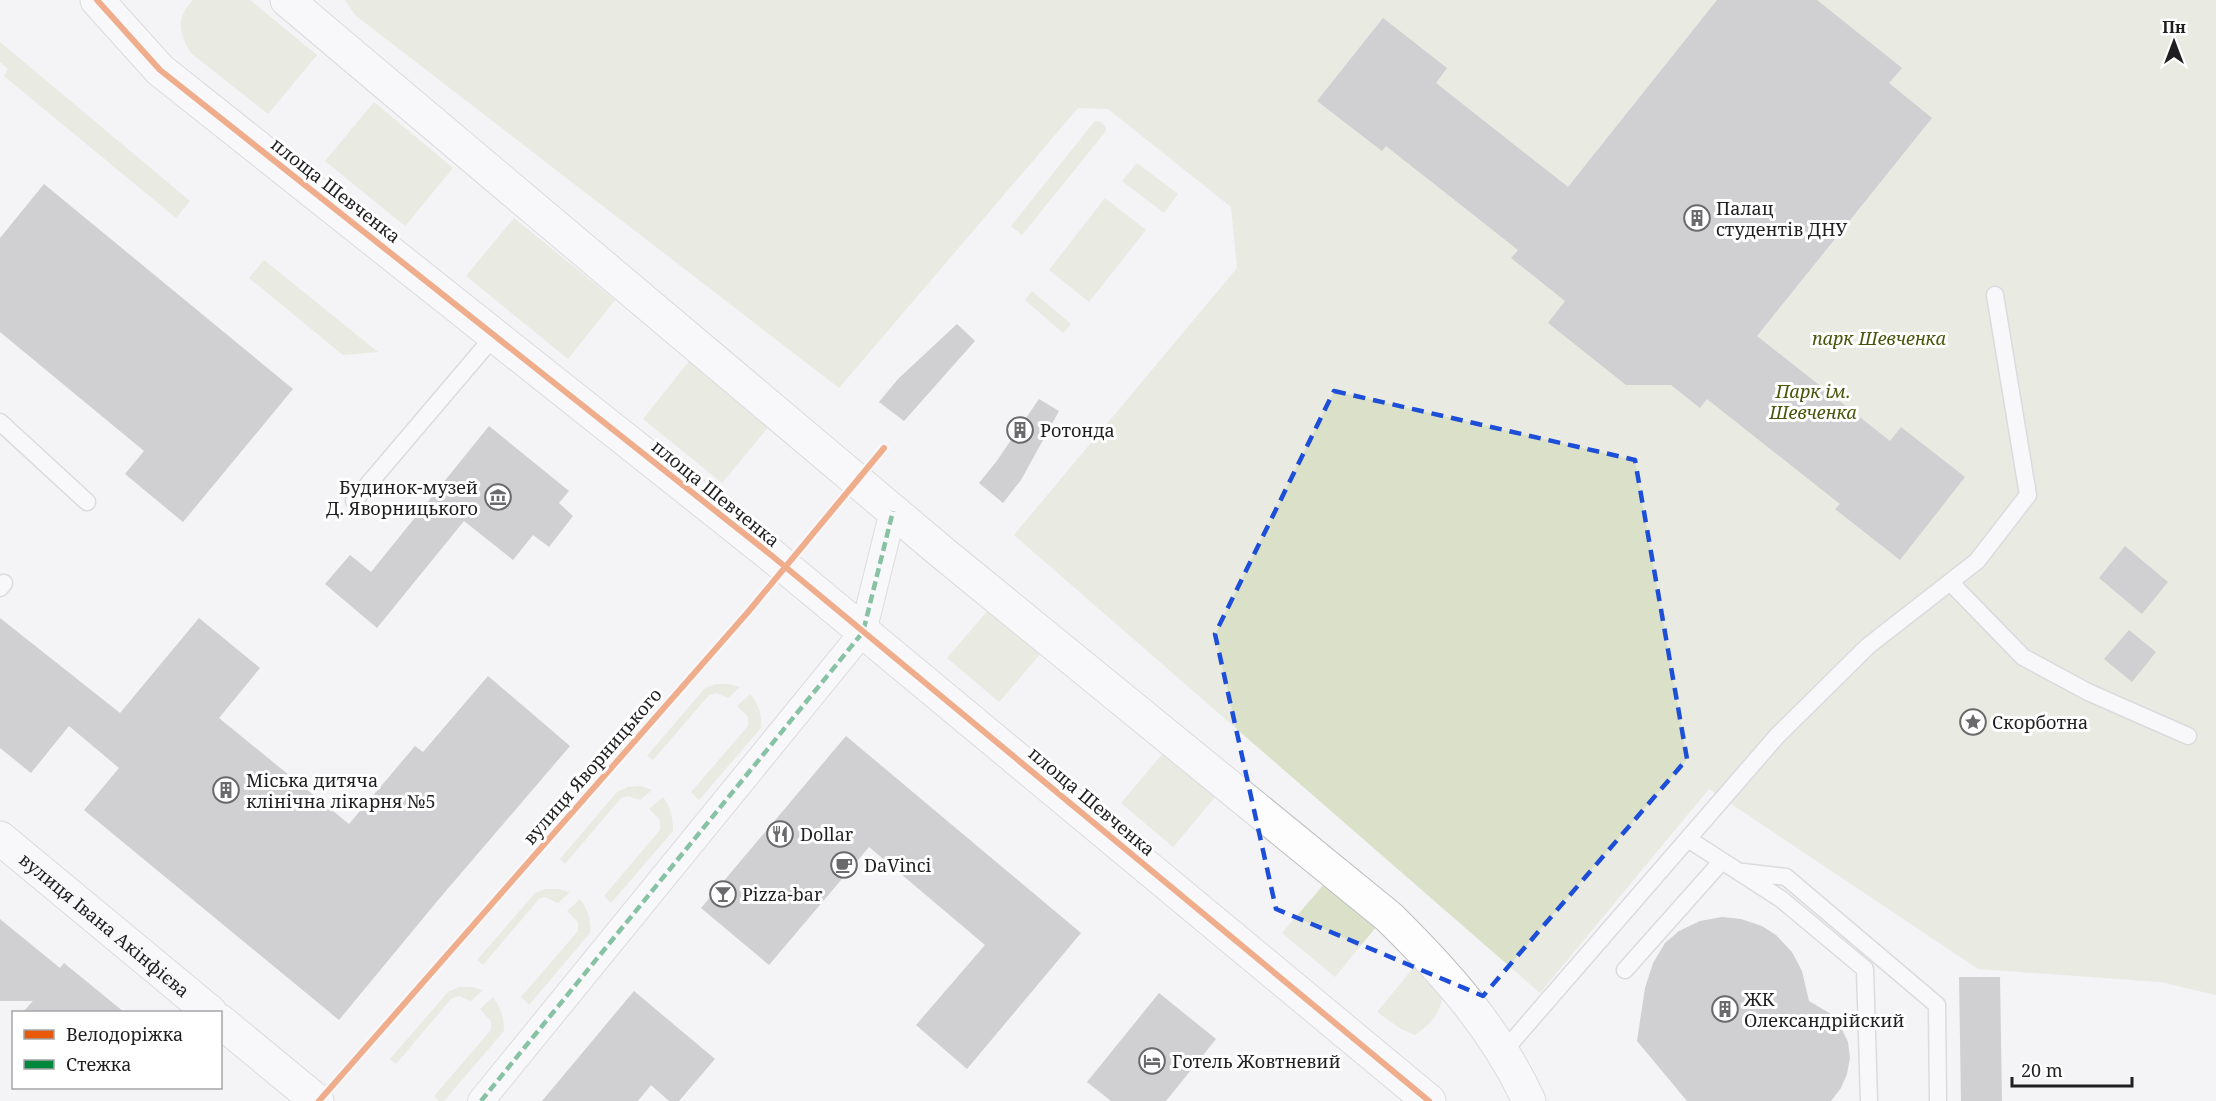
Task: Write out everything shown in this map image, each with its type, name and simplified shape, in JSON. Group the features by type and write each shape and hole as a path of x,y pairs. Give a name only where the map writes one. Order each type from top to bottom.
{"street":[{"name":"площа Шевченка","path":"97,0 160,70 771,555 1429,1101"},
{"path":"287,0 893,512 1389,917 1434,961 1471,1005 1503,1052 1529,1101"},
{"path":"481,1101 863,632 893,512"},
{"name":"вулиця Івана Акінфієва","path":"0,838 209,1011"},
{"path":"222,1023 317,1101"}],"lane":[{"path":"1503,1052 1777,736 1868,646 1977,561 2028,495 1995,295"},
{"path":"354,501 495,335"},
{"path":"0,422 87,502"},
{"path":"1950,582 2023,657 2088,692 2188,736"},
{"path":"1688,839 1781,898 1865,969 1869,1101"},
{"path":"1625,970 1722,861"},
{"path":"1739,871 1786,877 1937,1005 1938,1101"}],"highlighted area":[{"path":"1334,391 1635,460 1687,759 1483,996 1276,909 1215,634"}],"green space":[{"path":"193,0 250,0 317,55 268,114 192,54 184,40 181,20 183,13"},
{"name":"парк Шевченка","path":"345,0 2216,0 2216,995 2160,982 1978,969 1709,789 1540,993 1014,535 1237,268 1231,207 1108,109 1078,108 839,388 355,15"},
{"path":"0,42 190,201 176,218 4,76 8,69 0,62"},
{"path":"374,102 453,168 405,226 325,161"},
{"path":"1099,121 1106,127 1106,131 1022,235 1011,226 1094,122"},
{"path":"1137,163 1178,194 1164,213 1122,181"},
{"path":"1105,198 1146,230 1089,302 1049,270"},
{"path":"514,218 615,300 568,359 466,276"},
{"path":"264,260 378,352 343,355 249,278"},
{"path":"1032,291 1071,324 1063,333 1025,300"},
{"path":"690,360 770,425 722,483 643,419"},
{"path":"990,608 1042,652 999,702 947,658"},
{"path":"716,684 740,687 728,698 716,693 709,695 653,760 647,756 705,688"},
{"path":"750,694 759,710 761,728 699,800 691,792 748,726 748,717 737,706"},
{"path":"1164,752 1216,796 1173,847 1121,803"},
{"path":"641,786 652,790 640,800 628,796 621,798 565,864 560,859 617,792 628,787"},
{"path":"663,797 671,813 673,831 611,903 604,896 660,830 660,820 649,809"},
{"path":"1325,883 1377,926 1335,977 1282,933"},
{"path":"546,889 570,892 558,903 545,897 539,899 483,965 477,960 535,893"},
{"path":"580,899 588,915 590,933 529,1005 521,997 578,931 578,922 567,911"},
{"path":"1419,961 1445,984 1437,1014 1415,1035 1401,1029 1377,1012"},
{"path":"459,987 483,990 471,1001 459,996 452,998 396,1064 390,1059 448,992"},
{"path":"493,997 502,1013 504,1031 444,1101 439,1101 434,1096 491,1030 491,1021 480,1009"}],"building":[{"name":"Палац студентів ДНУ","path":"1717,0 1817,0 1902,68 1889,83 1932,118 1757,336 1890,441 1901,427 1965,477 1900,560 1835,509 1840,504 1707,399 1700,408 1671,385 1626,385 1548,323 1565,301 1511,258 1518,250 1386,146 1382,151 1317,101 1383,18 1447,68 1436,83 1568,187"},
{"path":"44,184 293,389 183,522 125,474 144,451 0,332 0,238"},
{"path":"957,324 975,341 904,421 879,402 898,379"},
{"path":"1039,399 1059,411 1021,480 1003,503 979,483"},
{"name":"Будинок-музей Д. Яворницького","path":"489,426 569,491 559,503 573,516 549,547 533,535 513,560 464,521 377,628 325,584 350,555 371,572"},
{"path":"2125,546 2168,582 2142,614 2099,578"},
{"path":"0,618 120,713 199,618 260,668 219,718 349,824 415,746 423,752 488,676 570,746 339,1020 84,810 119,768 69,726 31,773 0,748"},
{"path":"2129,630 2156,652 2132,682 2104,659"},
{"path":"846,736 1081,933 967,1069 916,1025 985,945 869,847 769,965 701,908"},
{"name":"ЖК Олександрійский","path":"1722,917 1741,919 1762,926 1776,935 1792,952 1802,971 1809,1001 1836,1017 1848,1042 1850,1058 1841,1088 1831,1101 1687,1101 1637,1041 1645,988 1653,963 1665,943 1679,931 1700,921"},
{"path":"0,919 60,968 64,963 123,1011 24,1011 33,1001 0,1001"},
{"path":"1959,977 2000,977 2002,1101 1961,1101"},
{"path":"634,991 715,1059 679,1101 669,1101 651,1085 638,1101 542,1101"},
{"name":"Готель Жовтневий","path":"1159,993 1216,1039 1166,1101 1111,1101 1087,1082"}],"marked path":[{"path":"481,1101 863,632 893,511"}],"cycle path":[{"path":"97,0 160,70 771,555 1429,1101"},
{"name":"вулиця Яворницького","path":"319,1101 748,612 884,448"}],"place":[{"name":"Палац студентів ДНУ","path":"1697,218"},
{"name":"Ротонда","path":"1020,430"},
{"name":"Будинок-музей Д. Яворницького","path":"498,497"},
{"name":"Скорботна","path":"1973,722"},
{"name":"Міська дитяча клінічна лікарня №5","path":"226,790"},
{"name":"Dollar","path":"780,834"},
{"name":"DaVinci","path":"844,865"},
{"name":"Pizza-bar","path":"723,894"},
{"name":"ЖК Олександрійский","path":"1725,1009"},
{"name":"Готель Жовтневий","path":"1152,1061"}],"park label":[{"name":"Парк iм. Шевченка","path":"1813,401"}]}
